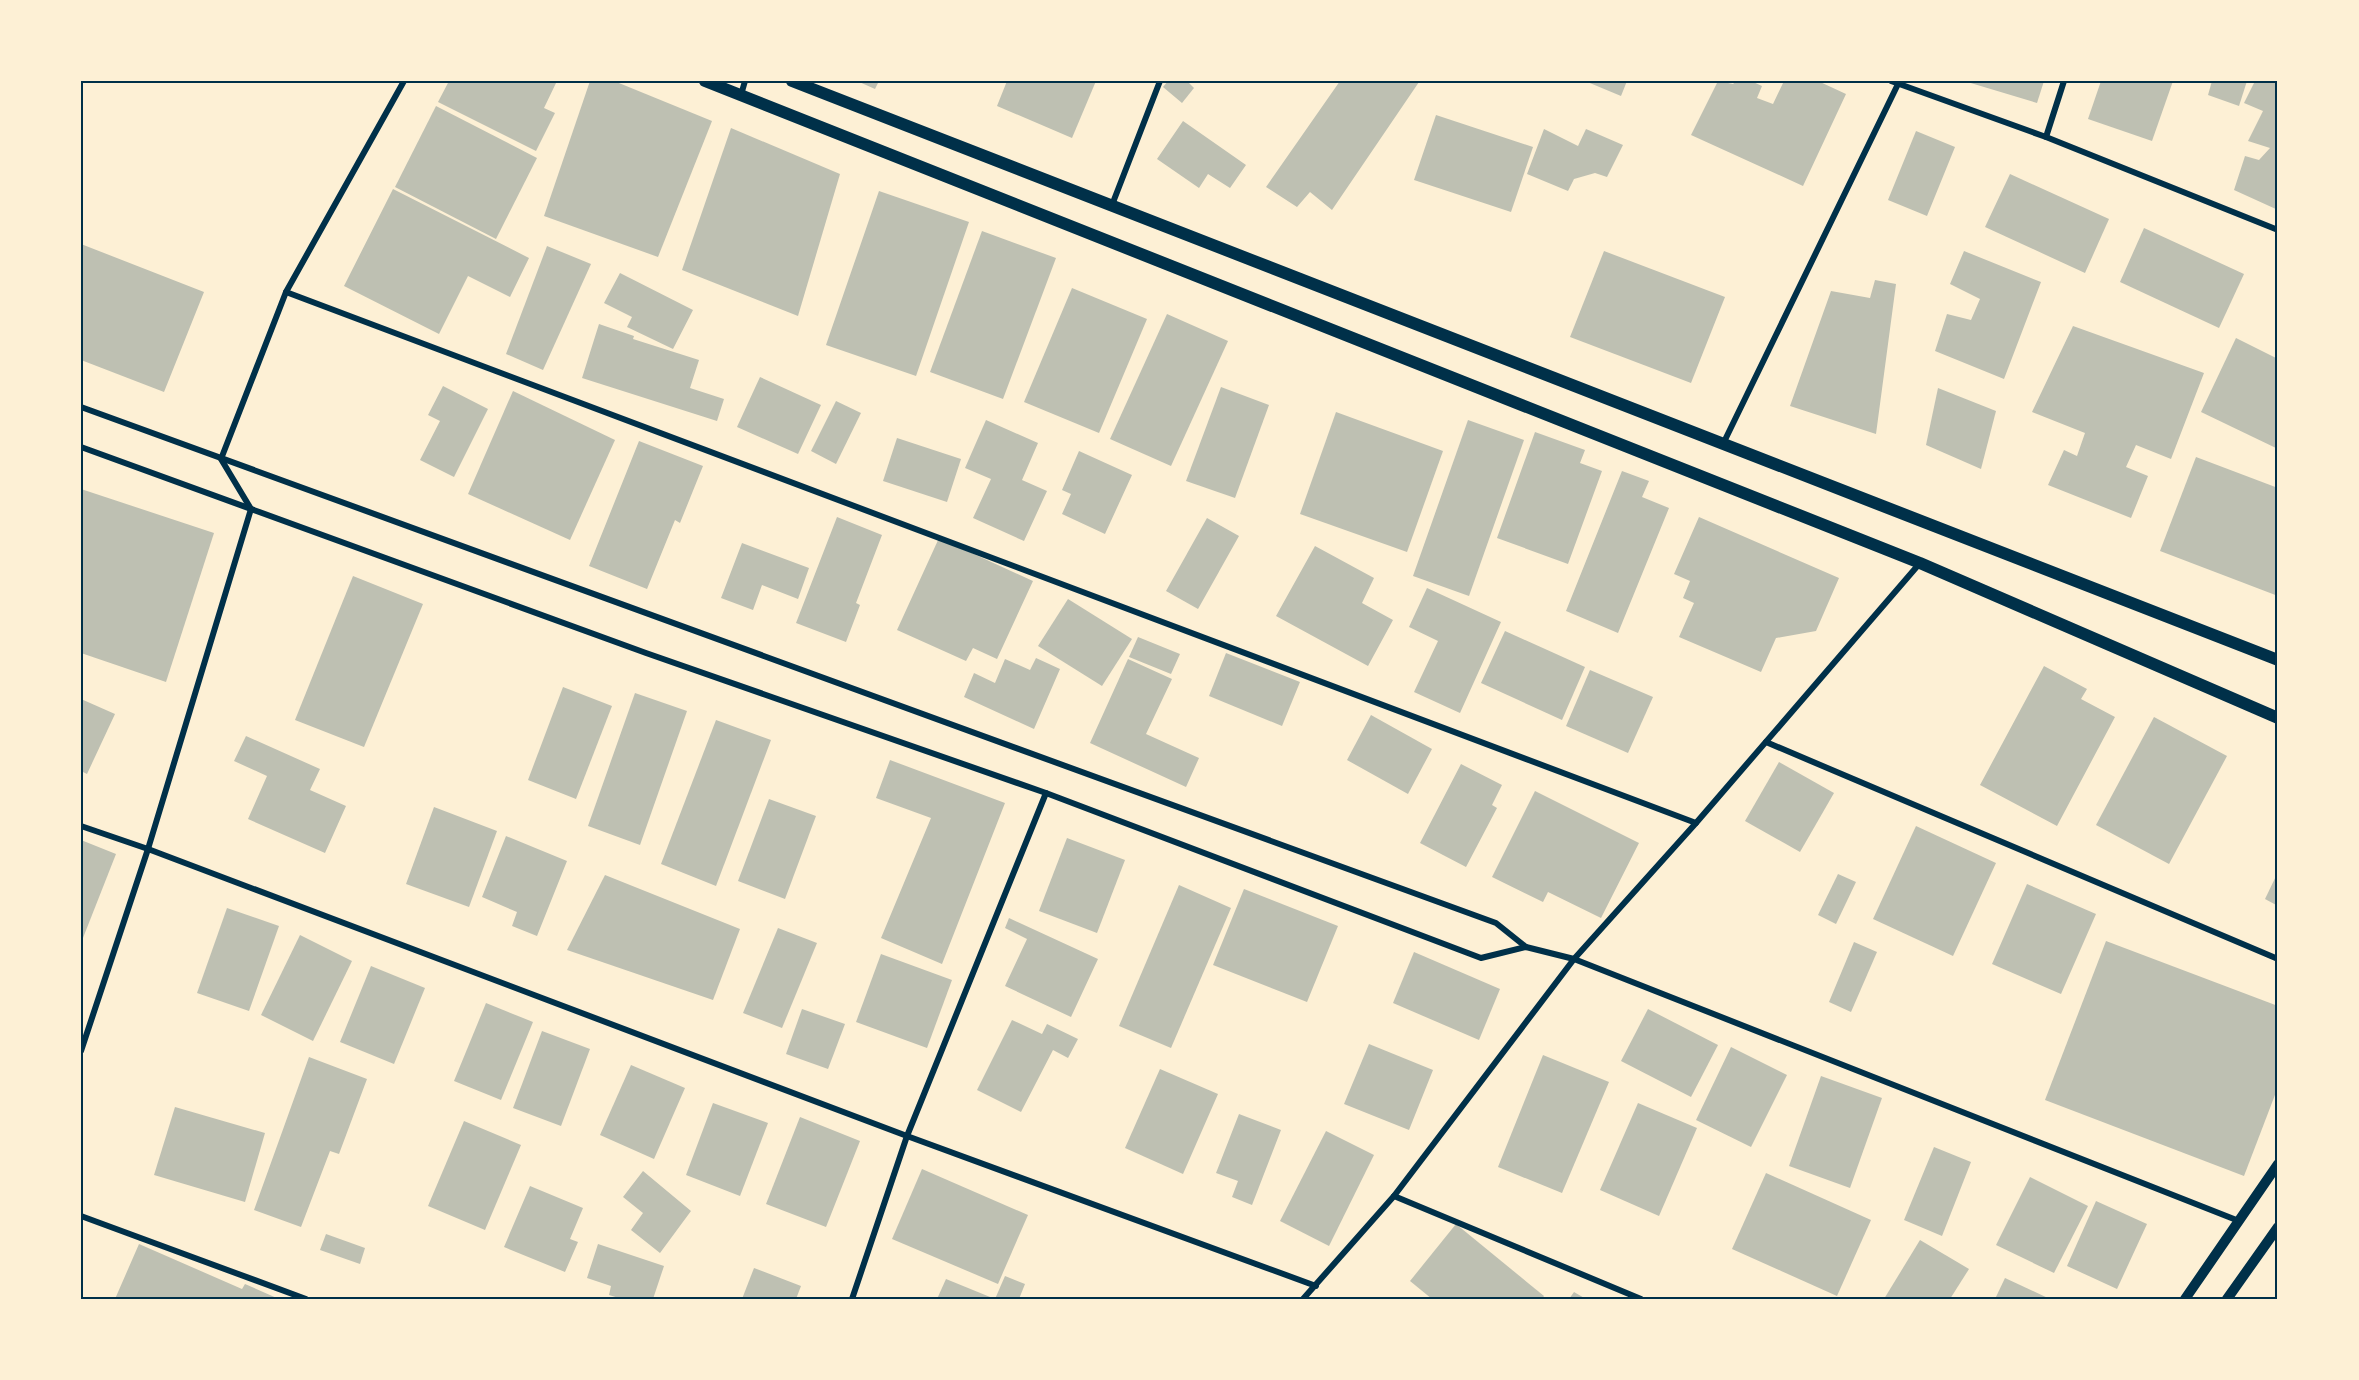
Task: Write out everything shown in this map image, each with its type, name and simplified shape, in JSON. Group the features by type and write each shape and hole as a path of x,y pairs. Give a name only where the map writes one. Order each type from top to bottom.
{"main road":[{"path":"705,81 1920,563 2278,717"},
{"path":"792,81 2278,660"}],"street":[{"path":"221,459 286,292 404,81"},
{"path":"740,95 745,81"},
{"path":"1112,205 1160,81"},
{"path":"1891,81 2046,137 2278,230"},
{"path":"2046,137 2064,81"},
{"path":"1723,444 1899,83"},
{"path":"286,292 1696,823"},
{"path":"81,407 1496,923 1526,947 1574,958 2239,1221"},
{"path":"81,447 635,649 1046,793 1481,958 1526,947"},
{"path":"81,1051 148,849 251,509 221,459"},
{"path":"1303,1299 1394,1196 1574,958 1696,823 1920,563"},
{"path":"1766,742 2278,959"},
{"path":"852,1299 907,1136 1046,793"},
{"path":"81,826 148,849 907,1136 1316,1286"},
{"path":"2185,1299 2278,1164"},
{"path":"1394,1196 1641,1299"},
{"path":"81,1216 306,1299"},
{"path":"2227,1299 2278,1227"}],"building":[{"path":"449,81 557,81 544,108 555,113 536,151 438,102"},
{"path":"590,81 614,81 712,121 658,257 544,216"},
{"path":"857,81 879,81 875,89"},
{"path":"1007,81 1096,81 1072,138 997,106"},
{"path":"1168,81 1187,81 1194,88 1182,103 1163,87"},
{"path":"1340,81 1419,82 1332,210 1310,192 1297,207 1266,187"},
{"path":"1585,81 1627,81 1621,96"},
{"path":"1718,81 1733,84 1736,81 1751,81 1762,86 1757,98 1773,104 1784,81 1818,81 1846,94 1803,186 1691,135"},
{"path":"1964,81 2044,81 2037,103"},
{"path":"2101,81 2173,81 2152,141 2088,119"},
{"path":"2212,81 2247,81 2239,106 2208,95"},
{"path":"2255,81 2278,81 2278,210 2234,190 2245,156 2259,160 2270,148 2248,141 2263,111 2244,103"},
{"path":"436,106 537,158 496,239 395,187"},
{"path":"1436,115 1533,147 1511,212 1414,180"},
{"path":"1183,121 1246,165 1230,188 1208,174 1199,188 1157,159"},
{"path":"731,128 840,174 798,316 682,270"},
{"path":"1544,129 1578,146 1586,129 1623,145 1607,177 1595,173 1574,179 1568,191 1527,174"},
{"path":"1916,131 1955,147 1927,216 1888,200"},
{"path":"2010,174 2109,219 2085,273 1985,227"},
{"path":"393,189 529,258 510,297 468,276 439,334 344,286"},
{"path":"879,191 969,222 916,376 826,345"},
{"path":"2144,228 2244,274 2219,328 2120,282"},
{"path":"982,231 1056,258 1003,399 930,372"},
{"path":"81,244 204,292 164,392 81,360"},
{"path":"547,246 591,264 543,370 506,354"},
{"path":"1604,251 1725,297 1691,383 1570,337"},
{"path":"1964,251 2041,282 2004,379 1935,351 1947,314 1971,320 1980,299 1950,284"},
{"path":"620,273 693,310 673,349 627,327 632,317 604,303"},
{"path":"1875,280 1896,284 1876,434 1790,406 1831,291 1870,298"},
{"path":"1072,288 1147,319 1099,433 1024,402"},
{"path":"1167,314 1228,341 1171,466 1110,439"},
{"path":"599,324 634,336 633,339 699,360 690,388 724,399 717,421 582,378"},
{"path":"2073,326 2204,373 2171,459 2136,445 2126,467 2148,476 2131,518 2048,485 2064,450 2077,456 2085,433 2032,412"},
{"path":"2236,338 2278,359 2278,449 2201,412"},
{"path":"760,377 821,405 798,454 737,427"},
{"path":"443,386 488,409 454,477 420,460 440,421 428,415"},
{"path":"1221,387 1269,405 1235,498 1186,481"},
{"path":"1938,388 1996,411 1981,469 1926,445"},
{"path":"513,391 615,440 570,540 468,494"},
{"path":"836,401 861,413 836,464 811,451"},
{"path":"1336,412 1443,451 1407,552 1300,514"},
{"path":"986,420 1038,443 1022,480 1047,491 1024,541 973,518 991,479 965,468"},
{"path":"1468,420 1524,440 1469,596 1413,576"},
{"path":"1535,432 1585,450 1580,463 1602,471 1568,564 1497,538"},
{"path":"897,438 961,459 947,502 883,481"},
{"path":"639,441 703,466 680,523 675,520 647,589 589,566"},
{"path":"1079,451 1132,475 1105,534 1062,514 1071,494 1062,490"},
{"path":"2196,457 2278,488 2278,596 2160,551"},
{"path":"1622,471 1649,481 1642,497 1669,508 1618,633 1566,611"},
{"path":"81,489 214,533 166,682 81,653"},
{"path":"837,517 882,535 856,603 860,605 846,642 796,623"},
{"path":"1699,517 1839,578 1816,631 1776,638 1761,672 1679,637 1694,603 1683,598 1690,581 1674,574"},
{"path":"1207,518 1239,536 1198,609 1166,591"},
{"path":"939,538 1033,581 997,659 973,648 966,661 897,630"},
{"path":"742,543 809,568 798,599 762,585 753,610 721,598"},
{"path":"1315,546 1374,578 1362,603 1393,620 1368,666 1276,616"},
{"path":"353,576 423,604 364,747 295,720"},
{"path":"1427,588 1501,622 1460,713 1414,692 1438,641 1409,627"},
{"path":"1068,599 1132,639 1102,686 1038,646"},
{"path":"1505,631 1585,667 1562,720 1481,683"},
{"path":"1138,637 1180,654 1171,674 1129,657"},
{"path":"1226,653 1300,682 1282,726 1209,696"},
{"path":"1036,658 1060,669 1034,729 964,697 974,673 995,683 1005,659 1030,670"},
{"path":"1128,659 1172,679 1146,734 1199,758 1186,787 1090,743"},
{"path":"2044,666 2087,689 2081,699 2115,717 2057,826 1980,785"},
{"path":"1590,670 1653,697 1628,753 1566,726"},
{"path":"563,687 612,706 576,799 528,780"},
{"path":"635,693 687,711 640,845 588,826"},
{"path":"81,699 115,714 87,774 81,771"},
{"path":"1371,715 1432,749 1408,794 1347,760"},
{"path":"2154,717 2227,756 2169,864 2096,825"},
{"path":"716,720 771,740 716,886 661,864"},
{"path":"246,736 320,769 310,790 346,806 325,853 248,819 267,776 234,761"},
{"path":"890,760 1005,803 942,964 881,938 931,818 876,798"},
{"path":"1779,762 1834,793 1800,852 1745,821"},
{"path":"1461,764 1502,785 1492,805 1497,808 1466,867 1420,843"},
{"path":"1535,791 1639,843 1601,918 1548,892 1543,902 1492,877"},
{"path":"769,799 816,816 785,899 738,881"},
{"path":"434,807 497,831 469,907 406,884"},
{"path":"1916,826 1996,863 1953,956 1873,919"},
{"path":"506,836 567,861 537,936 512,926 517,912 482,897"},
{"path":"1067,838 1125,860 1097,933 1039,911"},
{"path":"81,840 116,854 81,943"},
{"path":"2278,872 2278,906 2265,899"},
{"path":"1838,874 1856,882 1836,924 1818,915"},
{"path":"605,875 740,929 713,1000 567,950"},
{"path":"2027,884 2096,914 2061,994 1992,964"},
{"path":"1179,885 1231,908 1171,1048 1119,1026"},
{"path":"1244,889 1338,926 1307,1002 1213,965"},
{"path":"227,908 279,926 249,1011 197,993"},
{"path":"1009,918 1098,959 1071,1017 1005,986 1027,939 1005,928"},
{"path":"778,928 817,943 782,1028 743,1013"},
{"path":"300,935 352,961 313,1041 261,1015"},
{"path":"2106,941 2278,1006 2278,1087 2244,1176 2045,1100"},
{"path":"1854,942 1877,952 1851,1012 1829,1002"},
{"path":"1414,952 1500,989 1479,1040 1393,1003"},
{"path":"881,954 952,980 927,1048 856,1022"},
{"path":"371,966 425,988 394,1064 340,1042"},
{"path":"486,1003 533,1022 501,1100 454,1081"},
{"path":"802,1009 845,1024 828,1069 786,1054"},
{"path":"1648,1009 1718,1045 1691,1097 1621,1061"},
{"path":"1012,1020 1042,1034 1047,1024 1078,1039 1068,1058 1053,1050 1021,1112 977,1090"},
{"path":"542,1031 590,1049 561,1126 513,1108"},
{"path":"1369,1044 1433,1070 1409,1130 1344,1104"},
{"path":"1731,1047 1787,1075 1751,1147 1696,1120"},
{"path":"1543,1055 1609,1082 1562,1193 1498,1167"},
{"path":"309,1057 367,1079 339,1154 330,1151 301,1227 254,1210"},
{"path":"631,1065 685,1088 654,1159 600,1135"},
{"path":"1160,1069 1218,1094 1183,1174 1125,1148"},
{"path":"1821,1076 1882,1098 1850,1188 1789,1166"},
{"path":"713,1103 768,1123 740,1196 686,1175"},
{"path":"1638,1103 1697,1128 1659,1216 1600,1190"},
{"path":"175,1107 265,1133 245,1202 154,1175"},
{"path":"1239,1114 1281,1130 1252,1205 1232,1197 1238,1181 1216,1173"},
{"path":"800,1117 860,1141 826,1227 766,1204"},
{"path":"464,1121 521,1145 485,1230 428,1206"},
{"path":"1326,1131 1374,1155 1329,1246 1280,1221"},
{"path":"1934,1147 1971,1162 1942,1236 1904,1220"},
{"path":"922,1169 1028,1215 998,1284 892,1239"},
{"path":"643,1171 691,1211 660,1253 631,1230 643,1213 623,1197"},
{"path":"1766,1173 1871,1220 1837,1296 1732,1249"},
{"path":"2030,1177 2088,1206 2054,1273 1996,1245"},
{"path":"530,1186 583,1208 570,1239 578,1242 565,1272 504,1247"},
{"path":"2096,1201 2147,1224 2117,1289 2067,1266"},
{"path":"1456,1224 1544,1296 1542,1299 1432,1299 1410,1281"},
{"path":"326,1234 365,1248 360,1264 320,1250"},
{"path":"1920,1240 1969,1269 1950,1299 1884,1299"},
{"path":"139,1244 242,1289 245,1284 279,1299 115,1299"},
{"path":"598,1244 664,1266 653,1299 622,1299 609,1295 611,1286 587,1278"},
{"path":"754,1268 801,1286 796,1299 742,1299"},
{"path":"1005,1276 1025,1284 1019,1299 995,1299"},
{"path":"2005,1278 2050,1299 1995,1299"},
{"path":"946,1279 995,1299 937,1299"},
{"path":"1574,1292 1586,1299 1569,1299"}]}
